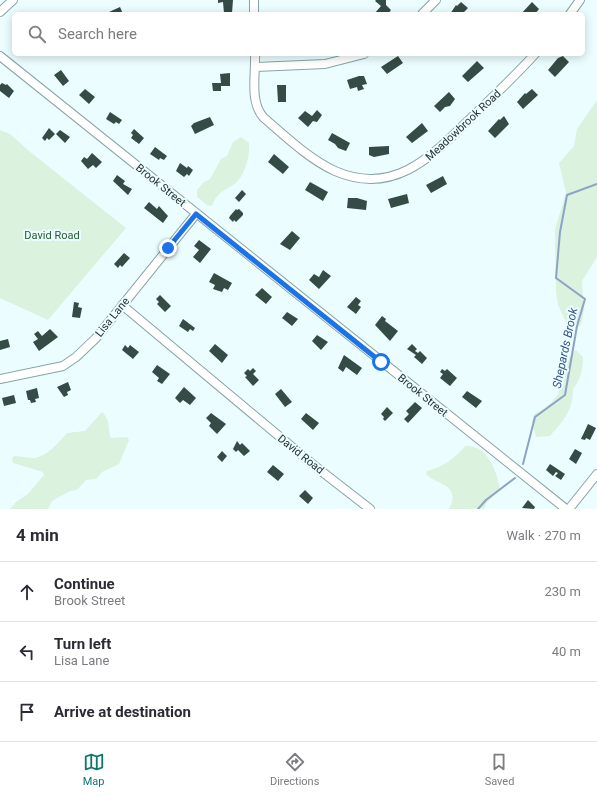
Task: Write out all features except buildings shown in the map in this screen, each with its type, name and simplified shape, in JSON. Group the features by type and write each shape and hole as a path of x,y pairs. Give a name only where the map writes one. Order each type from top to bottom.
{"street":[{"path":"0,12 13,0"},
{"path":"254,0 254,12"},
{"path":"424,12 436,0"},
{"path":"571,12 580,0"},
{"name":"Brook Street","path":"0,56 566,509"},
{"name":"Meadowbrook Road","path":"255,56 255,92 258,109 264,118 316,159 335,171 363,178 390,177 418,165 428,158 533,56"},
{"path":"256,67 325,64 356,56"},
{"name":"Lisa Lane","path":"0,379 56,368 70,362 96,338 196,214"},
{"name":"David Road","path":"122,305 316,468 370,509"},
{"path":"570,509 597,474"}],"green space":[{"path":"597,100 597,257 582,281 584,310 582,322 579,327 574,328 568,326 558,305 556,291 555,229 566,193 559,163 574,146 577,129"},
{"name":"David Road","path":"0,130 10,134 29,151 126,228 48,320 0,298"},
{"path":"241,137 249,143 248,160 244,172 233,185 218,196 212,206 207,205 197,197 197,190 204,182 210,179 221,159 227,156 233,142"},
{"path":"576,350 583,357 583,366 580,378 573,389 573,396 567,414 550,436 536,437 532,422 534,414 548,406 555,398 562,383 567,361"},
{"path":"102,412 107,419 111,438 127,437 129,440 119,464 102,472 96,479 86,480 77,490 70,491 52,501 48,509 10,509 16,502 28,494 44,475 43,472 13,463 12,458 14,456 34,458 44,455 67,433 85,431"},
{"path":"465,446 473,447 485,454 490,460 496,474 500,488 487,503 484,509 449,509 452,501 450,490 426,474 427,471 443,465 453,459"}],"waterway":[{"name":"Shepards Brook","path":"523,464 535,417 565,395 577,326 585,299 556,278 560,232 567,195 597,184"},
{"name":"Shepards Brook","path":"478,509 486,500 515,478"}],"route":[{"path":"168,248 196,214 381,362"}]}
